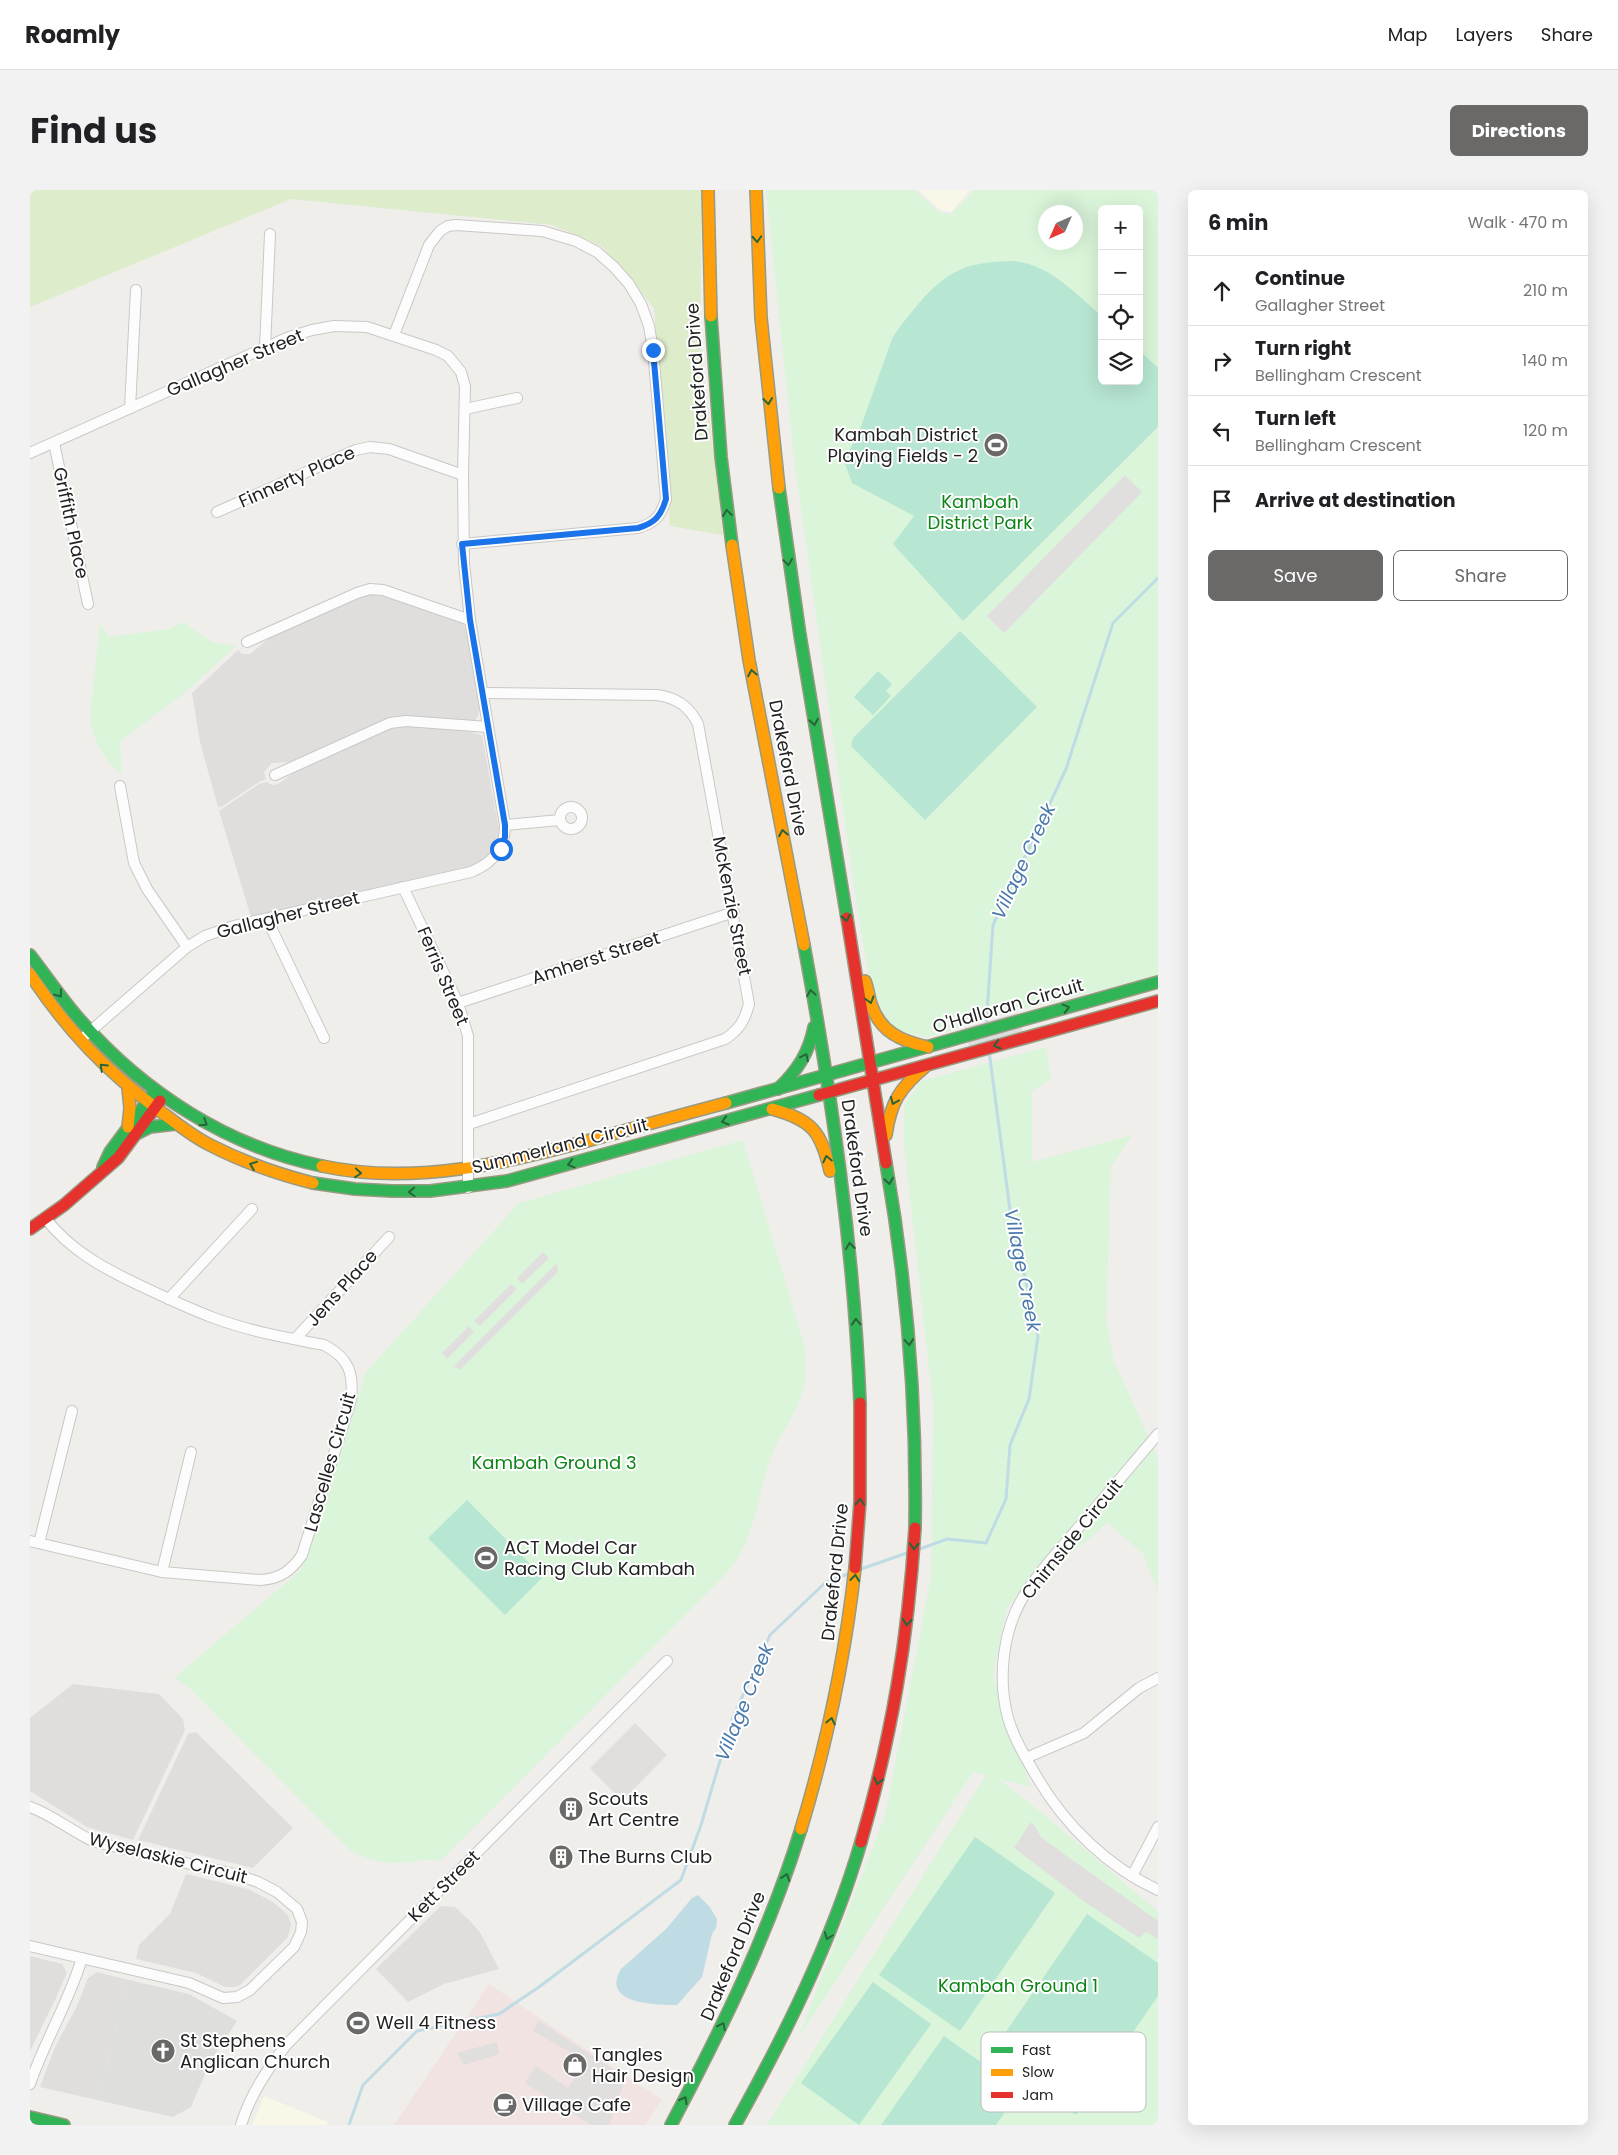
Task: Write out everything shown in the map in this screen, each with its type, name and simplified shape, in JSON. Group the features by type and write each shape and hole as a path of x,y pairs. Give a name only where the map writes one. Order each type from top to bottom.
{"main road":[{"name":"Drakeford Drive","path":"671,2125 699,2073 763,1938 790,1864 813,1792 830,1728 852,1605 858,1550 862,1477 861,1400 855,1289 846,1203 816,1017 742,621 732,552 721,457 712,344 708,190"},
{"name":"Drakeford Drive","path":"735,2125 790,2021 819,1958 844,1893 870,1811 887,1742 902,1667 912,1573 915,1518 915,1409 910,1342 898,1242 859,1010 853,955 793,595 775,473 763,353 756,190"},
{"name":"Summerland Circuit","path":"30,955 90,1031 125,1065 189,1113 229,1137 265,1152 303,1164 343,1172 384,1175 426,1175 468,1170 524,1159 868,1064"},
{"path":"853,955 866,985 874,1012 881,1025 898,1039 928,1047"},
{"name":"Summerland Circuit","path":"30,974 78,1041 109,1072 176,1124 207,1144 275,1174 349,1190 390,1193 468,1188 527,1176 871,1081"},
{"name":"O'Halloran Circuit","path":"868,1064 1158,982"},
{"name":"O'Halloran Circuit","path":"871,1081 1158,1001"},
{"path":"778,1089 802,1063 812,1040 816,1017"},
{"path":"883,1149 889,1112 896,1096 903,1085 926,1066"},
{"path":"128,1088 132,1131"},
{"path":"30,1228 83,1190 100,1172 118,1158 132,1131 161,1092"},
{"path":"772,1109 803,1119 818,1133 825,1148 831,1174 846,1203"},
{"path":"132,1131 176,1124"},
{"path":"30,2117 64,2125"}],"street":[{"path":"394,336 429,245 440,231 456,225 542,231 576,241 596,252 614,267 629,284 645,315 653,350 666,499 658,519 638,528 462,544"},
{"path":"265,348 270,234"},
{"path":"130,408 136,290"},
{"name":"Gallagher Street","path":"30,453 265,348 312,330 334,326 367,327 436,350 448,356 461,372 465,386 462,544 470,620 505,825 505,837 501,849 483,867 471,872 267,918 214,932 187,947 78,1041"},
{"path":"465,409 517,398"},
{"name":"Griffith Place","path":"54,442 88,604"},
{"name":"Finnerty Place","path":"217,512 356,450 370,447 389,449 463,475"},
{"path":"247,642 370,589 389,592 470,620"},
{"name":"McKenzie Street","path":"469,1124 725,1039 735,1032 746,1016 749,1004 734,912 698,724 692,712 683,703 671,697 657,694 483,693"},
{"path":"275,775 390,723 406,721 488,727"},
{"path":"120,786 134,863 142,881 187,947"},
{"path":"505,825 560,820"},
{"name":"Ferris Street","path":"403,887 463,1014 470,1048 468,1188"},
{"name":"Amherst Street","path":"458,1003 734,912"},
{"path":"267,918 324,1038"},
{"path":"169,1299 252,1208"},
{"name":"Lascelles Circuit","path":"35,1542 162,1572 270,1580 281,1576 291,1569 302,1555 351,1400 353,1386 348,1366 336,1351 324,1345 246,1328 214,1318 169,1299 118,1275 85,1256 63,1239 46,1218"},
{"name":"Jens Place","path":"295,1339 389,1237"},
{"path":"35,1542 72,1411"},
{"name":"Chirnside Circuit","path":"1158,1434 1026,1592 1014,1615 1005,1652 1002,1687 1008,1720 1026,1758 1062,1813 1095,1848 1132,1876 1158,1890"},
{"path":"162,1572 191,1452"},
{"name":"Kett Street","path":"241,2125 255,2091 269,2067 286,2045 667,1660"},
{"path":"1026,1758 1084,1733 1139,1688 1158,1678"},
{"name":"Wyselaskie Circuit","path":"30,1807 41,1811 75,1833 95,1842 238,1875 258,1882 277,1892 297,1909 302,1922 301,1932 294,1947 250,1990 232,1999 223,1998 189,1983 30,1946"},
{"path":"1132,1876 1158,1827"},
{"path":"30,2084 39,2058 70,1995 82,1958"}],"shaded area":[{"path":"919,190 970,190 951,212 940,210"},
{"path":"1125,475 1142,492 1004,633 987,616"},
{"path":"369,594 384,595 463,623 466,630 479,708 478,717 473,722 399,718 293,762 272,763 264,772 266,779 221,807 218,807 200,742 192,693 238,650 242,654 250,654 271,637 345,602"},
{"path":"409,726 462,730 482,735 499,829 494,849 488,858 472,868 251,917 219,811 259,784 267,782 272,785 278,784 299,769 391,727"},
{"path":"543,1252 549,1258 522,1284 517,1278"},
{"path":"557,1263 558,1272 460,1370 454,1366"},
{"path":"511,1284 517,1289 480,1326 474,1321"},
{"path":"469,1326 474,1332 447,1359 442,1353"},
{"path":"73,1684 159,1694 183,1719 185,1730 133,1840 87,1827 30,1791 30,1718"},
{"path":"635,1723 667,1755 622,1801 590,1768"},
{"path":"196,1732 293,1828 253,1868 138,1840 188,1734"},
{"path":"1030,1823 1033,1823 1041,1837 1158,1921 1158,1939 1146,1932 1139,1938 1085,1902 1014,1848"},
{"path":"186,1874 248,1889 273,1902 288,1915 291,1924 288,1937 240,1985 225,1987 196,1973 136,1959 139,1945 170,1914"},
{"path":"441,1906 455,1907 471,1922 481,1934 499,1969 444,1984 408,2002 376,1969"},
{"path":"30,1956 62,1964 67,1973 30,2051"},
{"path":"97,1972 129,1980 97,2100 40,2087 55,2047 77,2006 88,1978"},
{"name":"St Stephens Anglican Church","path":"129,1980 189,1994 237,2021 210,2062 191,2107 173,2117 97,2100"},
{"path":"489,1984 662,2100 645,2125 394,2125"},
{"path":"539,2021 626,2078 609,2125 591,2125 525,2083 536,2066 568,2088 586,2062 533,2031"},
{"path":"497,2042 499,2054 464,2065 457,2053"},
{"path":"264,2096 328,2122 327,2125 252,2125"}],"green space":[{"path":"30,190 702,190 700,339 723,535 670,526 654,308 603,247 552,225 291,199 30,307"},
{"name":"Kambah District Park","path":"766,190 915,190 938,212 951,214 974,190 1158,190 1158,976 1018,1010 932,1036 922,1037 891,1028 870,983 857,908 794,459"},
{"name":"Kambah District Playing Fields - 2","path":"1014,261 1039,268 1051,274 1098,313 1098,385 1143,385 1143,354 1158,368 1158,427 963,621 893,544 914,516 852,483 844,461 860,429 892,339 900,327 926,295 947,277 970,266"},
{"path":"183,622 212,642 236,646 187,691 120,741 122,774 110,763 100,749 91,725 90,717 100,623 108,637 169,629"},
{"path":"960,631 1037,707 925,820 851,746 853,738"},
{"path":"878,671 892,684 886,691 891,696 873,715 854,697"},
{"name":"Kambah Ground 1","path":"1046,1047 1051,1079 1032,1091 1032,1162 1132,1135 1111,1167 1106,1320 1114,1361 1158,1458 1158,1591 1143,1554 1108,1523 1007,1607 993,1676 1031,1787 998,1779 1059,1827 1158,1911 1158,2125 767,2125 986,1775 973,1772 797,2040 885,1816 931,1577 933,1405 904,1144 904,1106 921,1081"},
{"name":"Kambah Ground 3","path":"743,1140 804,1344 806,1363 803,1392 772,1455 744,1547 726,1574 440,1861 385,1862 364,1857 350,1850 188,1687 174,1678 301,1570 366,1372 519,1203"},
{"name":"ACT Model Car Racing Club Kambah","path":"467,1500 543,1577 505,1615 428,1538"},
{"path":"975,1837 1055,1893 960,2031 879,1975"},
{"path":"1087,1914 1158,1963 1158,1996 1133,2032 1006,2032"},
{"path":"873,1982 931,2024 859,2125 801,2083"},
{"path":"944,2036 981,2062 981,2112 1005,2112 996,2125 881,2125"}],"water":[{"path":"698,1895 709,1906 717,1919 702,1977 677,2005 645,2003 624,1996 618,1989 617,1981 621,1969 666,1929 692,1898"}],"pier":[{"path":"1017,1013 1026,1045 973,1060 964,1028"}],"waterway":[{"name":"Village Creek","path":"986,1027 993,925 1066,769 1113,623 1158,578"},
{"name":"Village Creek","path":"920,1549 947,1539 986,1543 1006,1499 1010,1445 1029,1399 1038,1336 1010,1210 989,1051"},
{"name":"Village Creek","path":"861,1569 907,1553"},
{"name":"Village Creek","path":"349,2125 363,2085 417,2031 499,2014 539,1987 681,1880 701,1825 733,1717 770,1635 826,1582 848,1574"}],"traffic: fast":[{"path":"711,316 721,457 732,545"},
{"path":"779,488 800,635 847,918"},
{"path":"804,945 824,1059 847,1230 853,1288 860,1403"},
{"path":"30,955 81,1021 106,1047 160,1094 221,1131 288,1157 322,1166"},
{"path":"726,1103 1158,982"},
{"path":"778,1089 801,1061 809,1045 814,1027"},
{"path":"103,1167 110,1152 153,1094"},
{"path":"313,1183 355,1189 430,1191 507,1181 819,1095"},
{"path":"136,1134 150,1127 176,1124"},
{"path":"886,1163 900,1254 909,1345 914,1436 915,1528"},
{"path":"671,2125 743,1980 774,1906 801,1829"},
{"path":"735,2125 772,2057 806,1987 836,1915 861,1842"},
{"path":"30,2117 64,2125"}],"traffic: slow":[{"path":"708,190 711,316"},
{"path":"756,190 761,318 779,488"},
{"path":"732,545 749,660 804,945"},
{"path":"30,974 58,1013 105,1065 140,1096 178,1125 203,1141 235,1157 273,1172 313,1183"},
{"path":"865,981 871,1004 880,1022 900,1038 928,1047"},
{"path":"886,1135 891,1113 898,1096 909,1081 926,1066"},
{"path":"128,1088 130,1108 128,1127"},
{"path":"322,1166 357,1172 392,1174 461,1169 530,1156 726,1103"},
{"path":"772,1109 797,1118 813,1129 823,1146 830,1171"},
{"path":"801,1829 834,1700 855,1568"}],"traffic: jam":[{"path":"847,918 886,1163"},
{"path":"819,1095 1158,1001"},
{"path":"30,1229 64,1205 118,1158 160,1101"},
{"path":"855,1568 860,1502 860,1403"},
{"path":"861,1842 882,1763 897,1686 908,1609 915,1528"}],"place":[{"name":"Kambah District Playing Fields - 2","path":"996,445"},
{"name":"ACT Model Car Racing Club Kambah","path":"486,1558"},
{"name":"Scouts Art Centre","path":"571,1809"},
{"name":"The Burns Club","path":"561,1857"},
{"name":"Well 4 Fitness","path":"358,2023"},
{"name":"St Stephens Anglican Church","path":"163,2051"},
{"name":"Tangles Hair Design","path":"575,2065"},
{"name":"Village Cafe","path":"505,2105"}],"route":[{"path":"501,849 505,837 505,825 470,620 462,544 638,528 658,519 666,499 653,350"}]}
